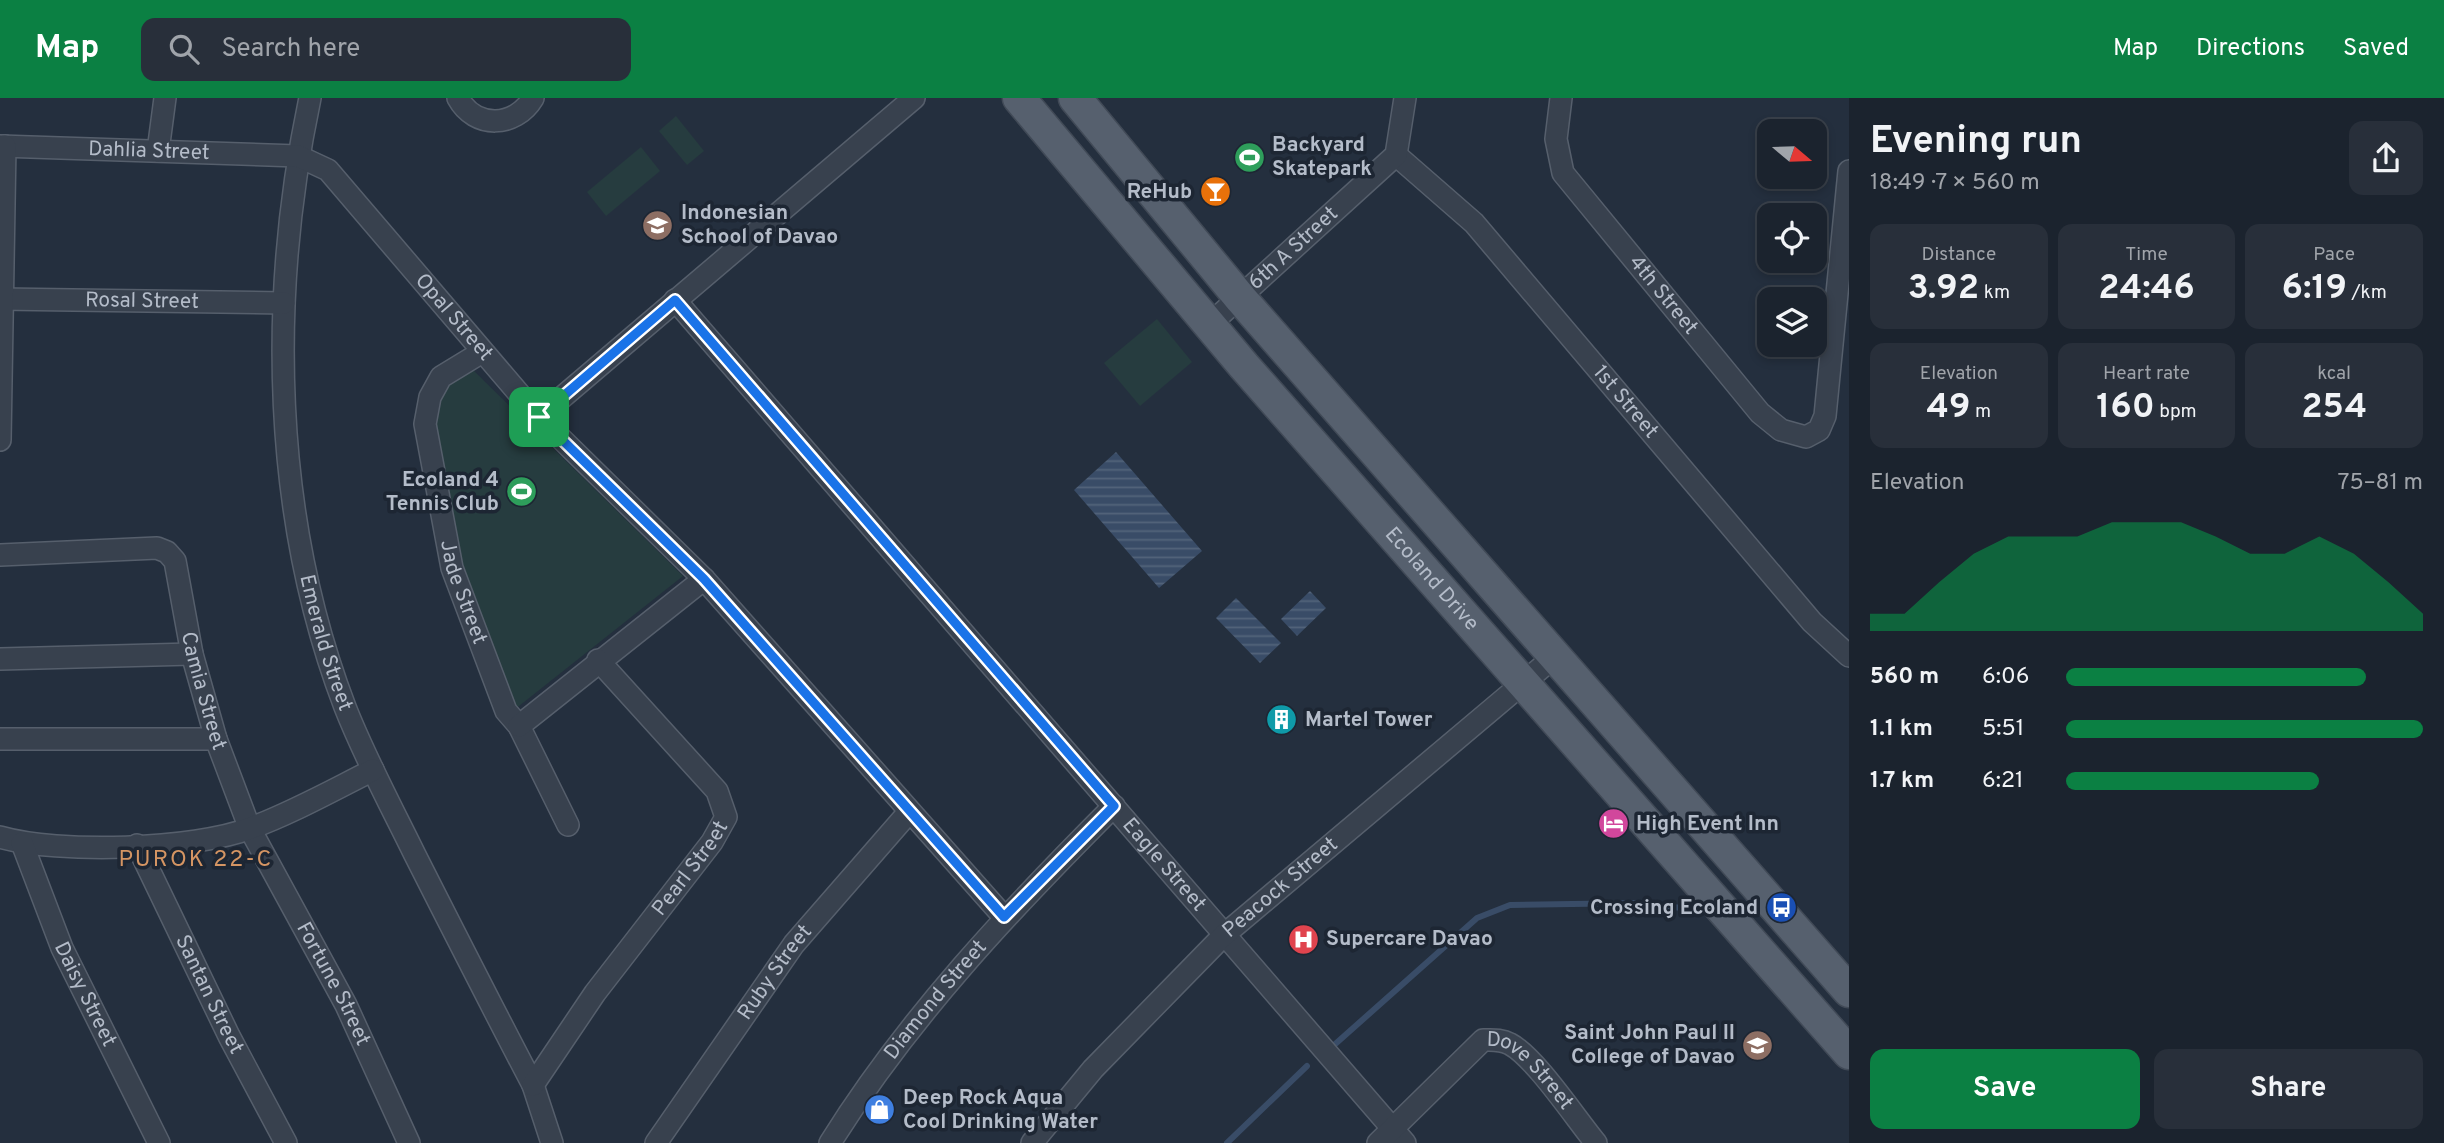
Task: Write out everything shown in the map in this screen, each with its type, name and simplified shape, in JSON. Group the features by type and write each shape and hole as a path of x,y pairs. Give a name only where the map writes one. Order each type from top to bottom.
{"main road":[{"name":"Ecoland Drive","path":"1019,98 1209,325 1849,1053"},
{"name":"Ecoland Drive","path":"1075,98 1241,299 1849,991"}],"street":[{"path":"158,151 165,98"},
{"name":"Emerald Street","path":"310,98 298,156 288,235 284,303 284,392 302,548 327,654 357,738 533,1085 552,1143"},
{"path":"458,98 475,116 494,121 514,117 533,98"},
{"path":"539,417 914,98"},
{"path":"1396,155 1405,98"},
{"name":"4th Street","path":"1561,98 1556,139 1563,173 1760,413 1781,430 1806,437 1819,430 1825,416 1849,171"},
{"path":"0,440 2,146"},
{"name":"Dahlia Street","path":"2,146 298,156"},
{"name":"6th A Street","path":"1209,325 1241,299 1396,155"},
{"name":"1st Street","path":"1396,155 1474,223 1812,622 1849,656"},
{"name":"Opal Street","path":"298,156 328,170 340,180 539,417 704,579 1004,917"},
{"name":"Rosal Street","path":"1,299 284,303"},
{"name":"Eagle Street","path":"675,300 1399,1135"},
{"name":"Jade Street","path":"482,352 441,377 430,397 425,424 452,568 506,711 519,726 568,825"},
{"name":"Camia Street","path":"0,555 145,548 157,548 167,552 178,571 192,654 216,739 250,829"},
{"path":"519,726 598,660 704,579"},
{"path":"0,659 192,654"},
{"name":"Peacock Street","path":"1032,1143 1093,1069 1224,935 1554,657"},
{"name":"Pearl Street","path":"533,1085 595,993 712,842 726,817 717,791 598,660"},
{"path":"0,739 216,739"},
{"path":"0,837 22,843 136,845 192,841 250,829 373,771"},
{"name":"Diamond Street","path":"830,1143 879,1070 1004,917 1114,806"},
{"name":"Ruby Street","path":"656,1143 794,944 909,812"},
{"name":"Fortune Street","path":"250,829 346,1005 409,1143"},
{"name":"Daisy Street","path":"22,843 62,948 159,1143"},
{"name":"Santan Street","path":"136,845 229,1036 286,1143"},
{"name":"Dove Street","path":"1378,1143 1399,1135 1483,1040 1499,1039 1513,1045 1527,1058 1596,1143"}],"green space":[{"path":"676,116 704,151 687,165 659,131"},
{"path":"641,147 660,171 606,216 587,192"},
{"path":"1157,319 1192,362 1140,406 1104,363"},
{"name":"Ecoland 4 Tennis Club","path":"471,368 683,576 514,710 464,584 435,419 441,391 450,380"}],"water":[{"path":"1116,452 1202,551 1159,588 1074,490"},
{"path":"1310,591 1326,608 1297,636 1281,619"},
{"path":"1236,598 1281,643 1260,663 1216,618"}],"waterway":[{"path":"1333,1046 1477,918 1510,905 1637,903 1682,908"},
{"path":"1227,1143 1307,1066"}],"place":[{"name":"Backyard Skatepark","path":"1249,157"},
{"name":"ReHub","path":"1215,192"},
{"name":"Indonesian School of Davao","path":"658,225"},
{"name":"Ecoland 4 Tennis Club","path":"522,492"},
{"name":"Martel Tower","path":"1282,720"},
{"name":"High Event Inn","path":"1613,824"},
{"name":"Crossing Ecoland","path":"1781,908"},
{"name":"Supercare Davao","path":"1303,939"},
{"name":"Saint John Paul II College of Davao","path":"1758,1045"},
{"name":"Deep Rock Aqua Cool Drinking Water","path":"880,1110"}],"district":[{"name":"PUROK 22-C","path":"196,860"}],"route":[{"path":"675,300 1114,806 1004,917 704,579 539,417 675,300"}]}
